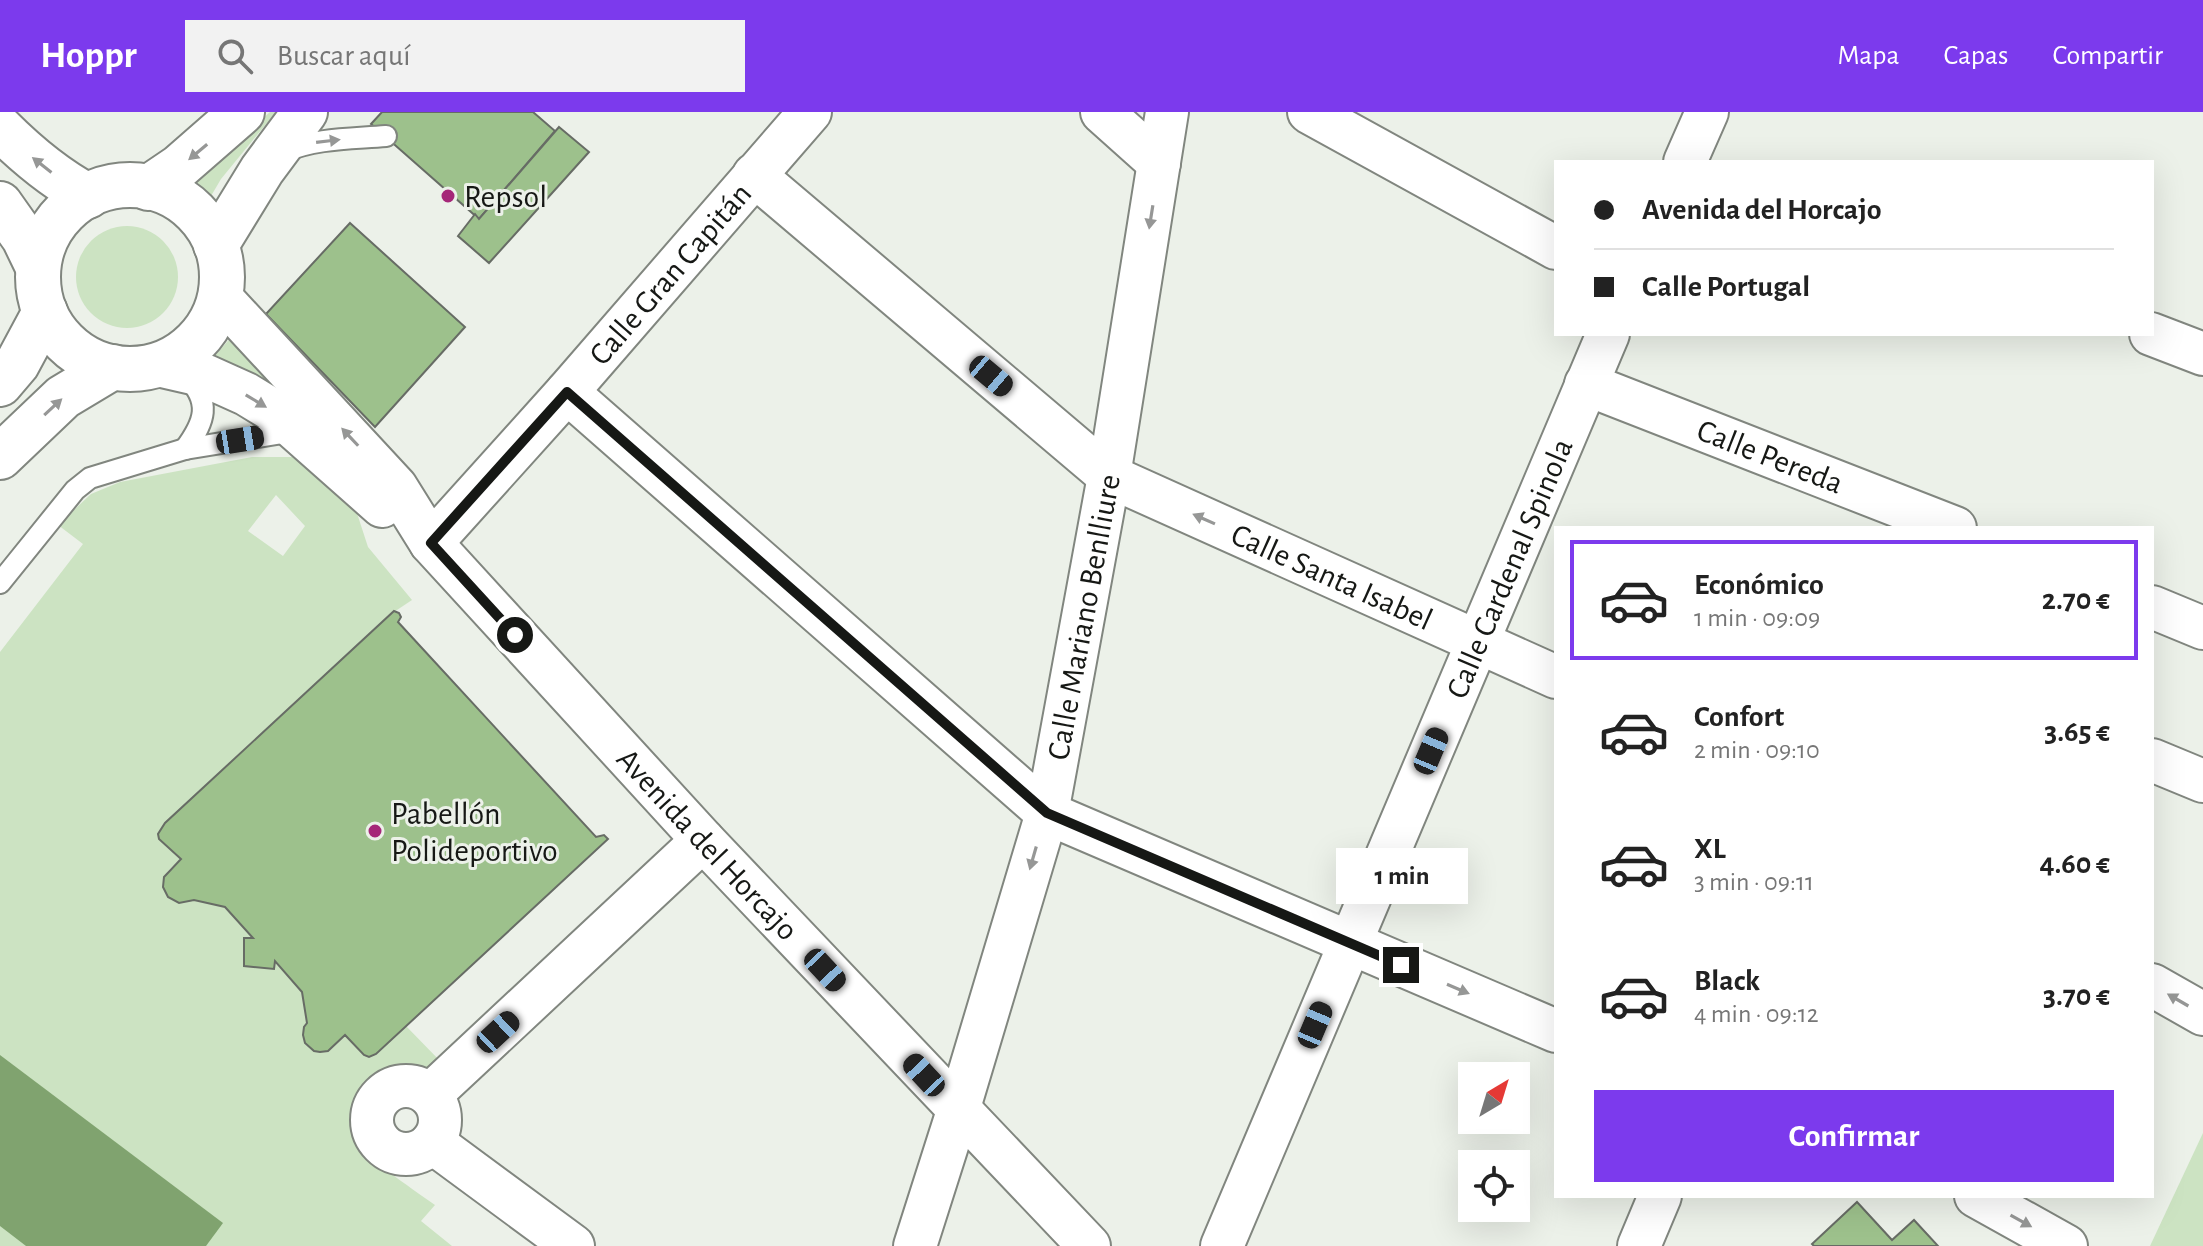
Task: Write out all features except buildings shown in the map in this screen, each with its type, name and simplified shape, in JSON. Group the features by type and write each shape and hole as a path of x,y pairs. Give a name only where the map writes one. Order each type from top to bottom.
{"main road":[{"path":"148,188 179,167 242,112"},
{"path":"216,245 272,156 305,112"},
{"path":"0,128 41,164 88,196"},
{"path":"118,186 148,188 174,197 206,226 216,245 222,273 220,297 212,319 199,338 167,366 137,369 113,367 88,359 54,330 39,290 38,267 52,227 68,209 88,196 118,186"},
{"path":"0,204 24,238 38,267"},
{"path":"0,384 17,364 45,312"},
{"path":"0,457 63,397 113,367"}],"street":[{"name":"Calle Gran Capitán","path":"431,543 567,392 810,112"},
{"path":"1102,112 1159,163"},
{"name":"Calle Mariano Benlliure","path":"915,1246 1047,813 1109,476 1167,112"},
{"path":"1309,112 1554,247"},
{"path":"1687,160 1707,112"},
{"name":"Calle Santa Isabel","path":"754,175 1109,476 1554,676"},
{"name":"Avenida del Horcajo","path":"220,297 396,487 431,543 703,840 1089,1246"},
{"path":"2154,335 2203,354"},
{"name":"Calle Cardenal Spinola","path":"1222,1246 1607,336"},
{"name":"Avenida del Horcajo","path":"167,366 206,376 246,394 277,413 377,503 431,543"},
{"name":"Calle Pereda","path":"1586,384 1948,526"},
{"path":"567,392 1047,813 1554,1030"},
{"path":"2154,608 2203,628"},
{"path":"2154,761 2203,781"},
{"path":"430,1095 703,840"},
{"path":"2154,986 2203,1014"},
{"path":"400,1086 410,1086 430,1095 440,1113 440,1124 432,1142 424,1150 403,1154 383,1146 372,1127 374,1106 389,1090 400,1086"},
{"path":"432,1142 573,1246"},
{"path":"1639,1246 1659,1198"},
{"path":"1980,1198 2066,1246"}],"lane":[{"path":"272,156 294,147 331,140 386,136"},
{"path":"167,366 197,389 204,409 197,433 185,449"},
{"path":"0,583 83,481 185,449 295,431"}],"shaded area":[{"path":"270,112 276,112 221,179 211,196 194,180"},
{"path":"127,226 147,230 163,241 174,257 178,277 174,297 163,313 147,324 127,328 107,324 91,313 80,297 76,277 80,257 91,241 107,230"},
{"path":"234,334 290,396 212,359"},
{"path":"252,457 304,457 354,504 368,547 412,600 388,616 165,823 158,834 159,839 181,859 163,880 167,895 174,901 197,900 216,904 234,916 253,938 244,938 244,966 273,969 275,961 302,992 307,1023 305,1043 323,1051 345,1035 364,1055 370,1057 406,1026 442,1063 434,1068 397,1074 380,1081 362,1102 358,1123 361,1140 368,1152 435,1205 421,1221 452,1246 0,1246 0,652 83,544 58,525 91,494 120,482","holes":["276,495 305,526 283,556 248,531"]},
{"path":"0,1055 223,1223 206,1246 26,1246 0,1226"},
{"path":"2203,1133 2203,1246 2150,1246"}],"place":[{"name":"Repsol","path":"448,196"},
{"name":"Pabellón Polideportivo","path":"375,831"}],"route":[{"path":"515,635 431,543 567,392 1047,813 1401,965"}]}
